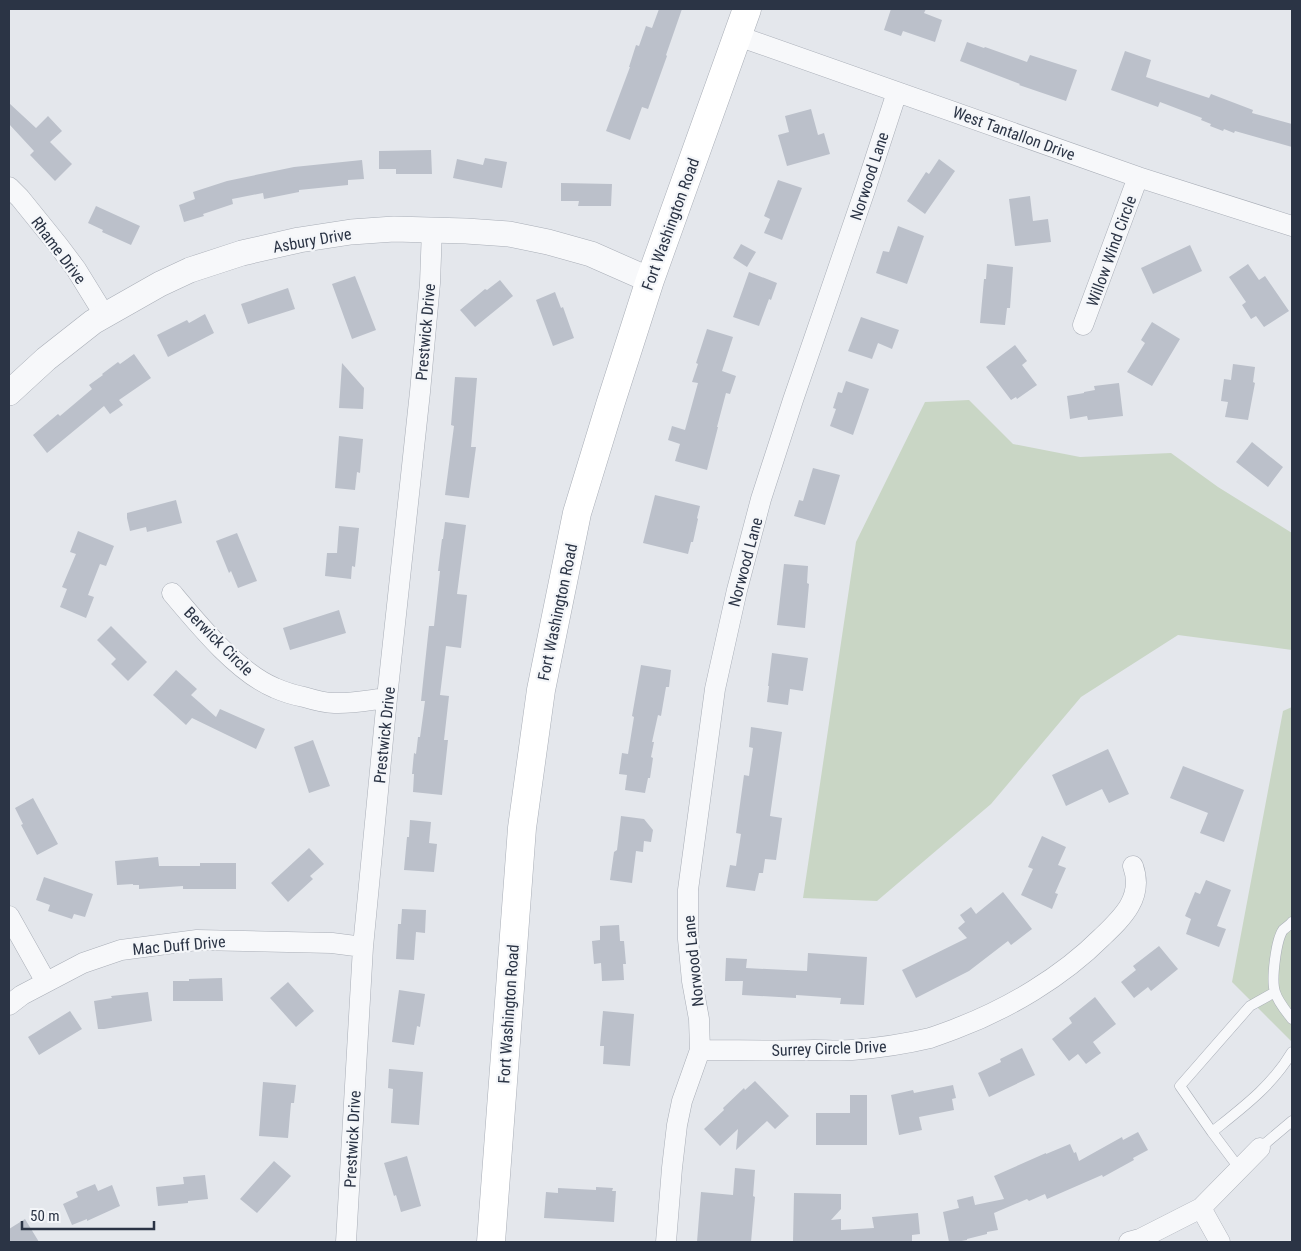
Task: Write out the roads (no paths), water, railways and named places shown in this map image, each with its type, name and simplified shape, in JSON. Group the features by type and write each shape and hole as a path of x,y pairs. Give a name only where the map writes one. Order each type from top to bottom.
{"main road":[{"name":"Fort Washington Road","path":"492,1242 522,828 541,690 577,513 650,280 747,9"}],"street":[{"name":"West Tantallon Drive","path":"738,36 1138,177 1292,226"},
{"name":"Norwood Lane","path":"700,1050 700,1019 692,981 688,939 688,890 716,689 736,590 761,499 793,400 897,92"},
{"name":"Willow Wind Circle","path":"1084,325 1138,177"},
{"name":"Rhame Drive","path":"9,187 58,244 105,316"},
{"name":"Asbury Drive","path":"9,393 46,359 93,322 160,284 190,270 242,253 299,240 351,232 394,229 432,229 508,234 548,242 591,254 650,280"},
{"name":"Prestwick Drive","path":"346,1242 362,947 420,392 430,283 432,229"},
{"name":"Berwick Circle","path":"172,593 198,624 231,657 253,676 274,688 294,695 332,703 350,703 387,698"},
{"name":"Surrey Circle Drive","path":"700,1050 852,1050 932,1037 970,1023 1012,1004 1055,976 1090,949 1122,917 1133,899 1137,888 1137,875 1133,866"},
{"path":"9,916 46,982"},
{"name":"Mac Duff Drive","path":"9,1005 22,995 83,963 121,950 197,940 332,943 362,947"},
{"path":"666,1242 677,1125 682,1100 700,1050"},
{"path":"1130,1242 1140,1239 1201,1208 1260,1148"},
{"path":"1201,1208 1220,1242"}],"lane":[{"path":"1292,922 1282,931 1275,955 1274,980 1278,1000 1292,1019"},
{"path":"1239,1168 1180,1086 1250,1006 1275,992"},
{"path":"1212,1132 1258,1095 1292,1052"},
{"path":"1260,1148 1292,1121"}]}
